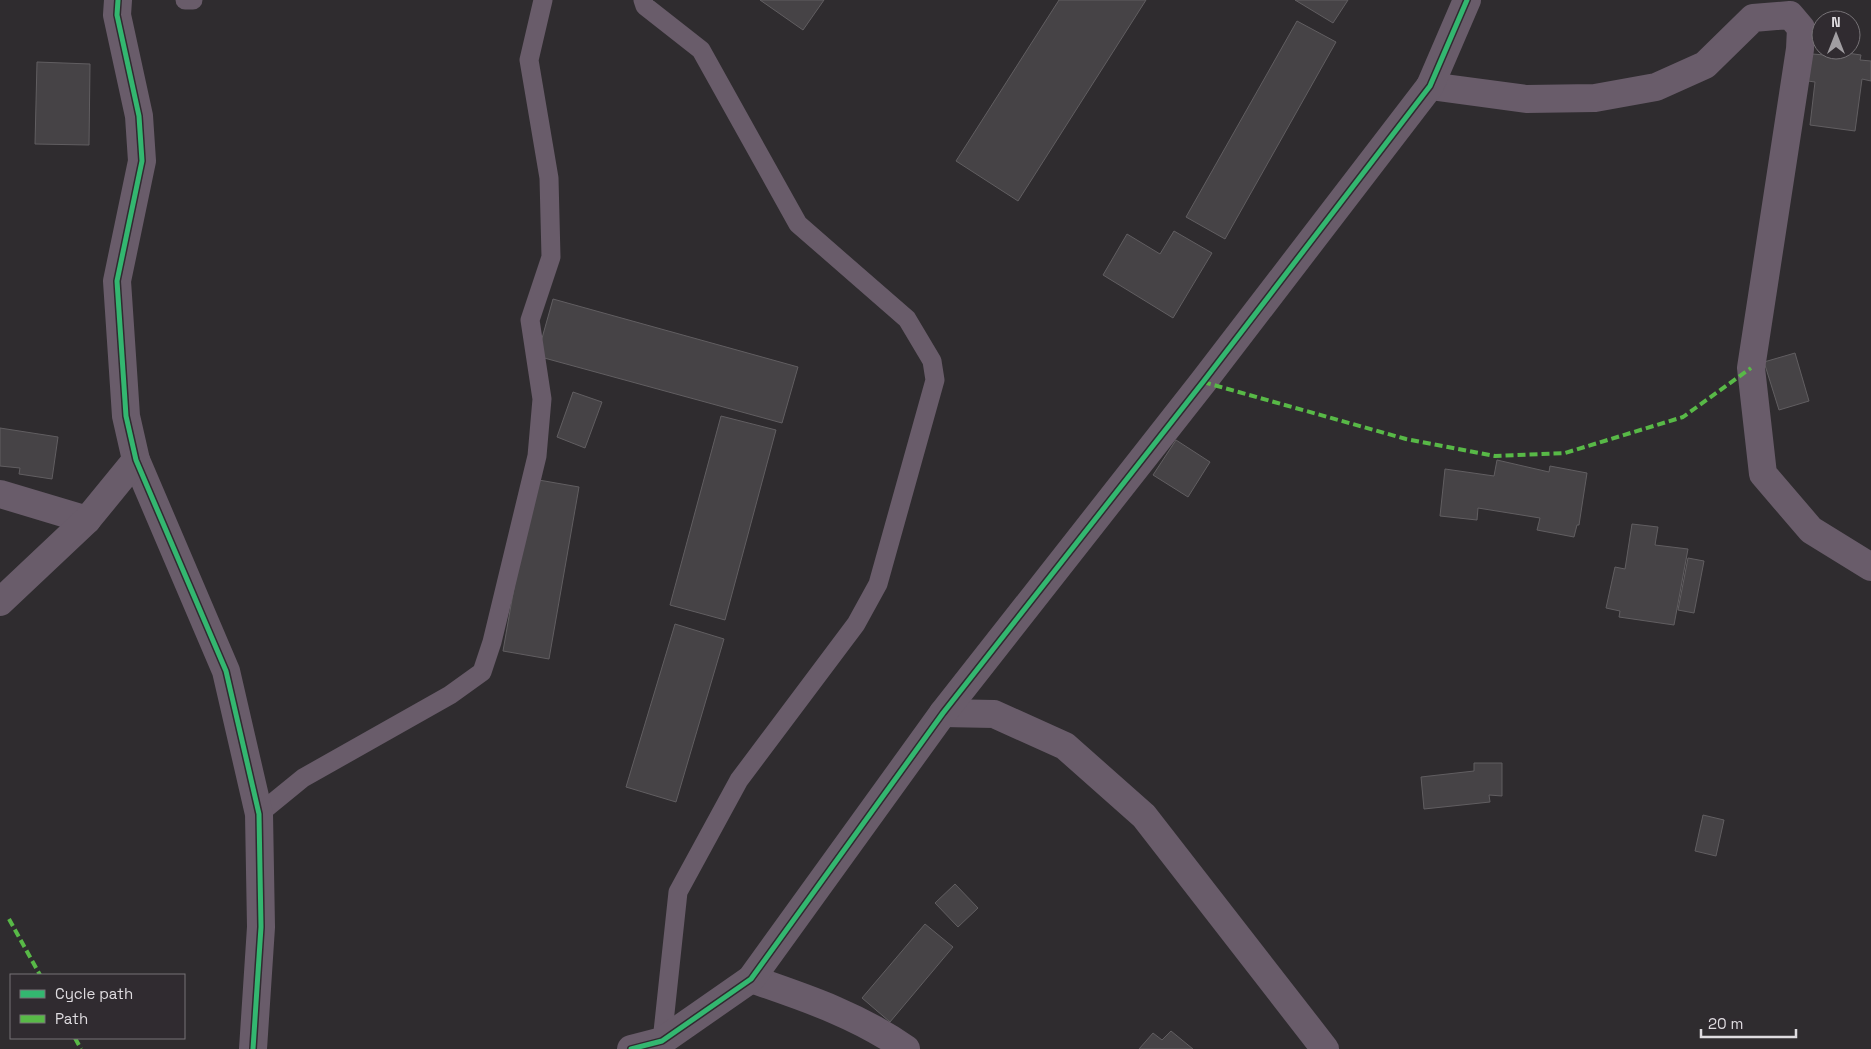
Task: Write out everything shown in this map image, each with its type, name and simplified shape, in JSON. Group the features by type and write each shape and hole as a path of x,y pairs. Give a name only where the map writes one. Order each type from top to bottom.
{"street":[{"path":"118,0 117,15 139,116 142,161 118,281 126,416 136,460 226,671 259,814 261,927 253,1049"},
{"path":"631,1049 662,1041 751,980 943,713 1203,382 1430,86 1467,0"},
{"path":"1430,86 1526,99 1595,98 1656,87 1705,65 1753,18 1790,14 1801,28 1800,49 1751,368 1763,474 1811,530 1871,567"},
{"path":"0,602 87,520 136,460"},
{"path":"0,494 87,520"},
{"path":"943,713 994,714 1065,746 1144,816 1324,1049"},
{"path":"751,980 826,1004 885,1034 906,1049"}],"lane":[{"path":"185,0 193,0"},
{"path":"259,814 303,778 450,695 482,672 492,642 537,456 542,399 530,320 550,258 550,178 530,60 543,0"},
{"path":"642,0 645,6 701,50 798,224 907,319 932,361 935,380 878,584 856,624 739,780 678,892 662,1041"}],"building":[{"path":"760,0 824,0 803,30"},
{"path":"1059,0 1146,0 1018,201 956,161"},
{"path":"1295,0 1348,0 1333,23"},
{"path":"1297,21 1336,42 1225,239 1186,217"},
{"path":"1811,60 1871,61 1871,81 1862,79 1855,131 1810,125 1815,82 1808,81"},
{"path":"37,62 90,64 89,145 35,144"},
{"path":"1174,231 1212,253 1173,318 1103,275 1127,234 1160,254"},
{"path":"553,299 798,367 782,423 537,356"},
{"path":"1795,353 1809,401 1779,410 1764,362"},
{"path":"573,392 602,402 585,448 557,437"},
{"path":"721,416 776,430 725,620 670,605"},
{"path":"0,428 58,437 52,479 19,474 20,468 0,466"},
{"path":"1176,440 1210,462 1188,497 1153,475"},
{"path":"1497,460 1549,472 1550,466 1587,473 1579,525 1577,525 1574,537 1537,530 1540,518 1478,508 1477,520 1440,516 1445,469 1494,476"},
{"path":"533,479 579,487 549,659 503,651"},
{"path":"1632,524 1658,527 1655,545 1688,549 1674,625 1619,617 1620,611 1606,608 1615,567 1625,569"},
{"path":"1688,558 1704,561 1694,613 1678,610"},
{"path":"675,624 724,639 676,802 626,787"},
{"path":"1474,763 1502,763 1502,796 1489,795 1490,802 1424,809 1421,777 1474,771"},
{"path":"1703,815 1724,820 1716,856 1695,851"},
{"path":"955,884 978,908 958,927 935,903"},
{"path":"925,924 953,947 890,1022 862,998"},
{"path":"1171,1031 1193,1049 1139,1049 1153,1033 1162,1040"}],"marked path":[{"path":"1203,382 1406,439 1495,456 1565,453 1683,417 1751,368"},
{"path":"9,919 39,974"},
{"path":"76,1039 81,1049"}],"cycle path":[{"path":"118,0 117,15 139,116 142,161 117,281 126,416 136,460 226,671 259,814 261,927 253,1049"},
{"path":"631,1049 662,1041 751,979 943,713 1203,382 1430,86 1467,0"}]}
